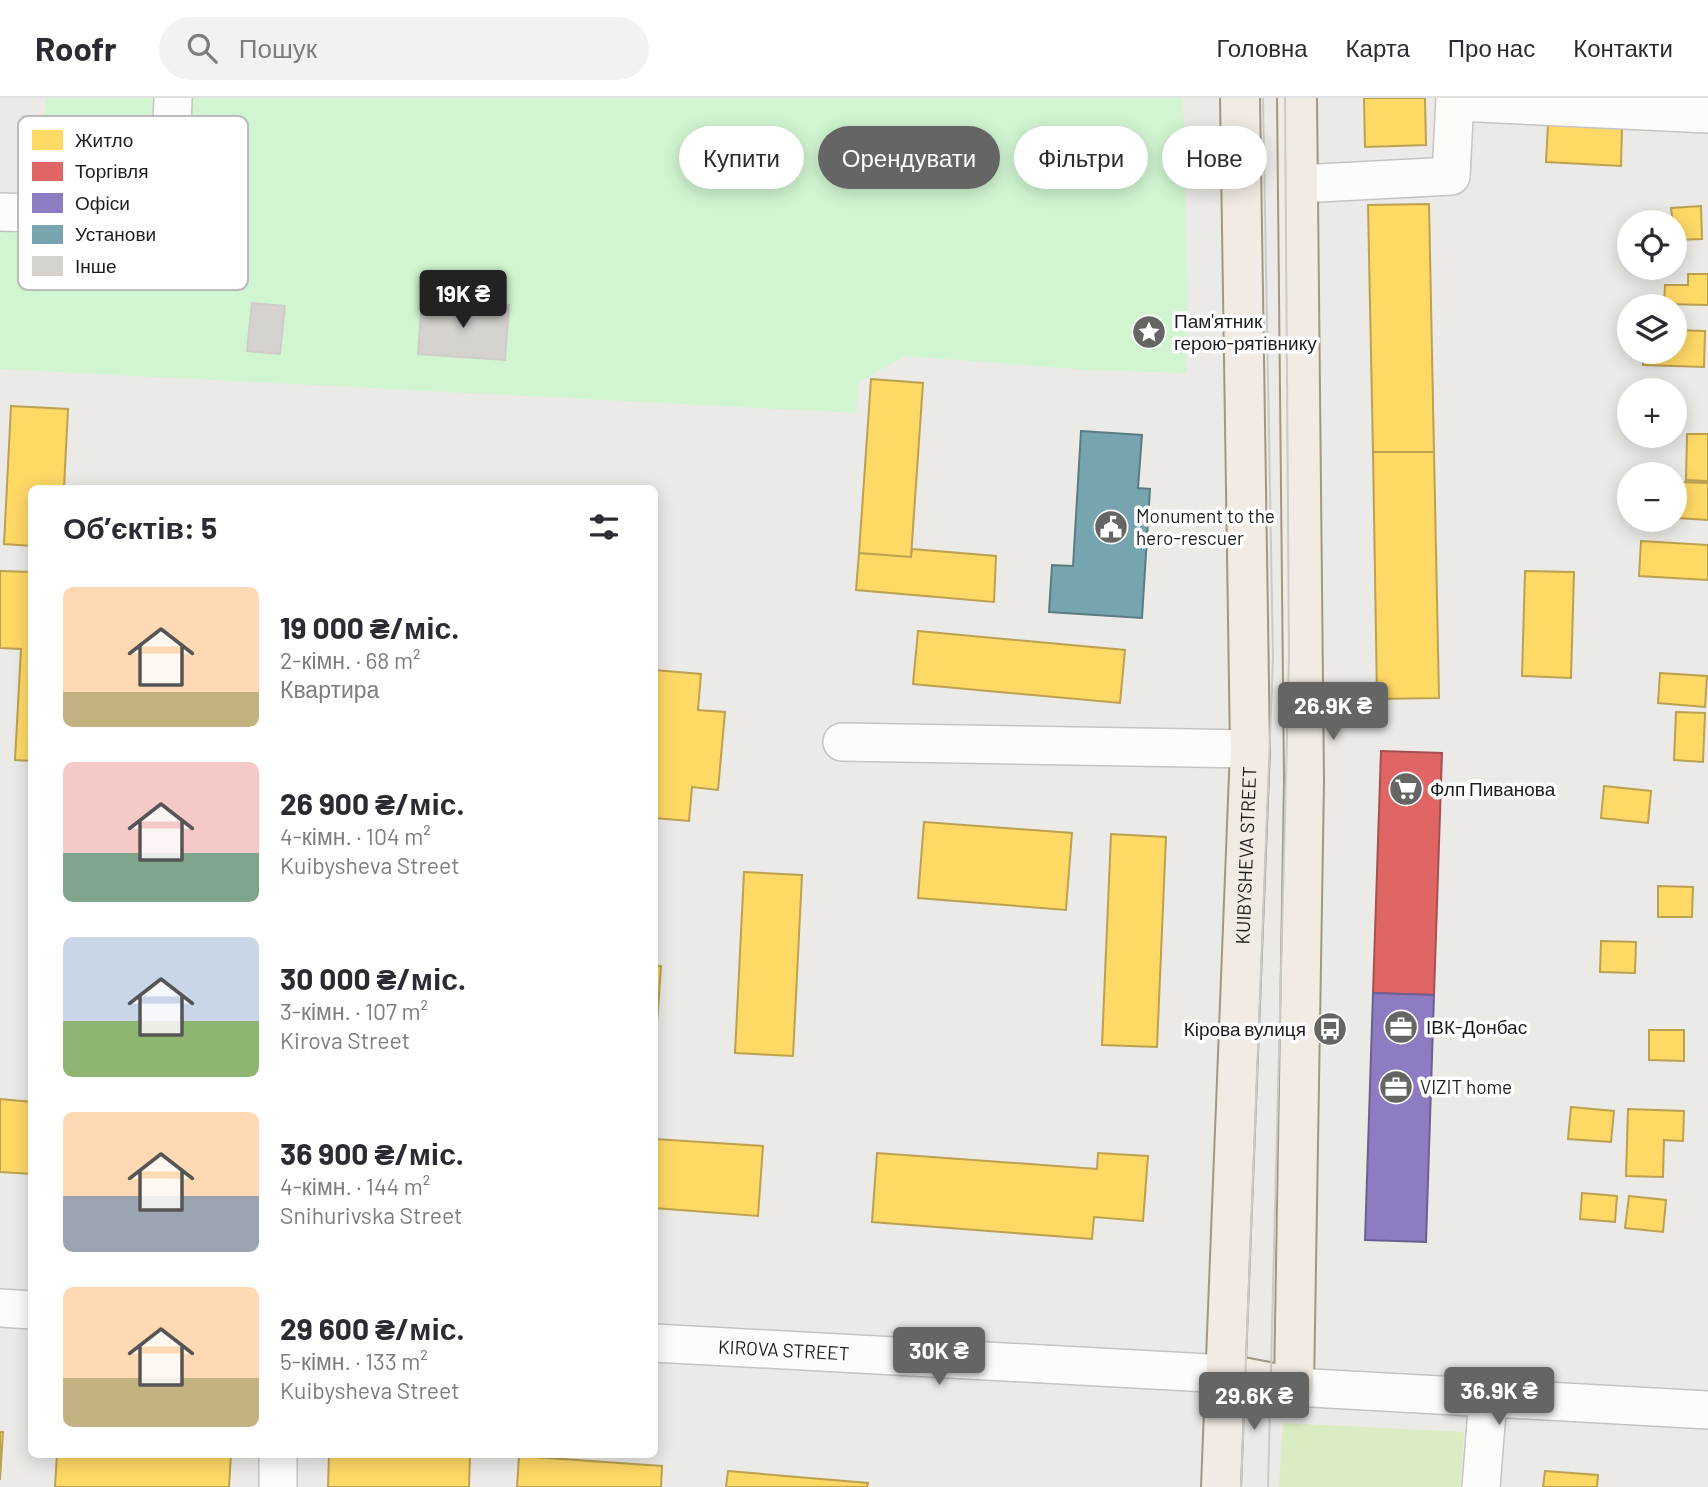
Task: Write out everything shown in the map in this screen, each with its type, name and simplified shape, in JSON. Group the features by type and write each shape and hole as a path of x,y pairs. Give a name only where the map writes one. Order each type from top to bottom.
{"main road":[{"name":"KUIBYSHEVA STREET","path":"1221,1487 1250,749 1240,98"},
{"path":"1294,1387 1304,781 1300,184 1297,98"},
{"name":"KIROVA STREET","path":"1227,1374 1294,1387"}],"street":[{"path":"172,116 173,98"},
{"path":"1300,184 1451,176 1455,100 1708,114"},
{"path":"0,212 18,213"},
{"path":"842,742 1250,749"},
{"path":"0,1308 28,1310"},
{"name":"KIROVA STREET","path":"658,1343 1227,1374"},
{"name":"KIROVA STREET","path":"1294,1387 1708,1410"},
{"path":"1481,1487 1488,1398"},
{"path":"278,1458 278,1487"}],"green space":[{"path":"46,98 1183,98 1184,126 1162,126 1162,189 1185,189 1188,297 1186,373 1088,370 905,356 858,383 856,413 0,369 0,201 18,201 18,290 248,290 248,116 45,116"},
{"path":"1283,1423 1464,1432 1460,1487 1279,1487"}],"building: Житло":[{"path":"1364,98 1425,98 1426,145 1365,147"},
{"path":"1548,124 1622,127 1621,166 1546,162"},
{"path":"1429,204 1434,452 1373,452 1368,205"},
{"path":"1701,206 1702,239 1687,240 1687,210 1671,208"},
{"path":"1688,274 1708,274 1708,305 1687,305 1687,294 1665,294 1665,285 1688,285"},
{"path":"1687,330 1705,331 1704,367 1643,365 1687,364"},
{"path":"871,379 923,383 911,557 859,553"},
{"path":"11,406 68,409 64,485 28,485 28,546 4,544"},
{"path":"1687,434 1708,434 1708,481 1687,480"},
{"path":"1373,452 1434,452 1439,698 1377,699"},
{"path":"1687,482 1708,483 1708,520 1687,519"},
{"path":"1641,541 1708,545 1708,580 1639,576"},
{"path":"912,549 996,556 994,602 856,590 859,553 911,557"},
{"path":"0,571 28,572 28,761 15,760 21,649 0,648"},
{"path":"1525,571 1574,572 1571,678 1522,676"},
{"path":"918,631 1125,650 1120,703 913,684"},
{"path":"658,670 701,674 698,710 725,712 718,790 692,787 689,821 658,818"},
{"path":"1660,673 1707,676 1705,707 1658,703"},
{"path":"1676,712 1705,713 1703,762 1674,760"},
{"path":"1604,786 1651,791 1648,823 1601,818"},
{"path":"924,822 1072,833 1066,910 918,898"},
{"path":"1111,834 1166,837 1157,1047 1102,1045"},
{"path":"744,872 802,875 793,1056 735,1053"},
{"path":"1658,886 1693,887 1692,917 1658,917"},
{"path":"1601,941 1636,942 1635,973 1600,972"},
{"path":"658,966 661,966 658,1009"},
{"path":"1649,1030 1684,1030 1684,1061 1649,1060"},
{"path":"0,1099 28,1102 28,1174 0,1172"},
{"path":"1571,1107 1614,1111 1611,1142 1568,1139"},
{"path":"1628,1109 1684,1111 1683,1141 1664,1140 1663,1177 1626,1176"},
{"path":"658,1139 763,1146 758,1216 658,1208"},
{"path":"877,1153 1097,1169 1098,1153 1148,1156 1143,1221 1094,1217 1092,1239 872,1222"},
{"path":"1582,1193 1617,1196 1615,1222 1580,1219"},
{"path":"1629,1196 1666,1200 1663,1232 1625,1228"},
{"path":"0,1432 3,1432 0,1480"},
{"path":"57,1458 231,1458 229,1487 55,1487"},
{"path":"329,1458 470,1458 469,1487 328,1487"},
{"path":"519,1458 662,1466 661,1487 517,1487"},
{"path":"728,1471 868,1483 867,1487 726,1487"},
{"path":"1545,1471 1598,1475 1597,1487 1543,1487"}],"building: Торгівля":[{"path":"1381,751 1442,753 1434,995 1373,993"}],"building: Офіси":[{"path":"1373,993 1434,995 1426,1242 1365,1240"}],"building: Установи":[{"name":"Monument to the hero-rescuer","path":"1081,431 1142,435 1138,488 1150,489 1142,618 1049,612 1052,565 1073,566"}],"building: Інше":[{"path":"422,299 509,305 505,360 418,354"},
{"path":"252,303 285,306 280,354 247,351"}],"tram line":[{"path":"1241,1487 1273,659 1263,98"},
{"path":"1268,1487 1289,657 1285,98"}],"place":[{"name":"Пам'ятник герою-рятівнику","path":"1149,332"},
{"name":"Monument to the hero-rescuer","path":"1111,527"},
{"name":"Флп Пиванова","path":"1406,789"},
{"name":"ІВК-Донбас","path":"1401,1027"},
{"name":"Кірова вулиця","path":"1330,1029"},
{"name":"VIZIT home","path":"1396,1087"}]}
